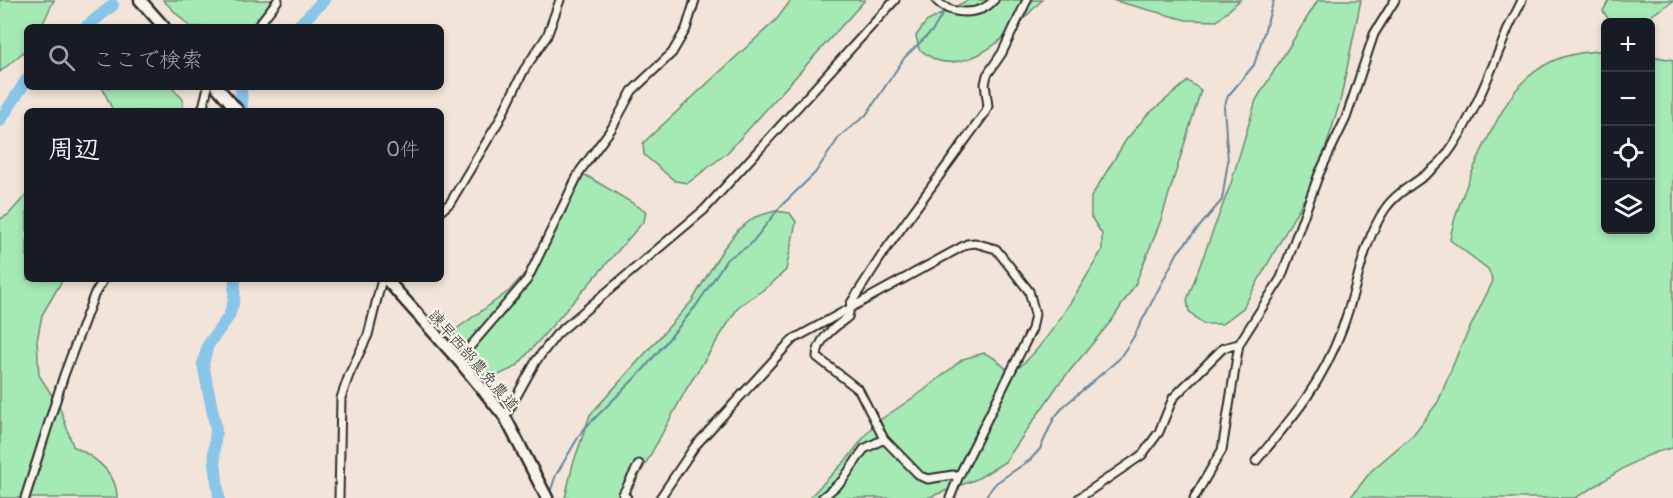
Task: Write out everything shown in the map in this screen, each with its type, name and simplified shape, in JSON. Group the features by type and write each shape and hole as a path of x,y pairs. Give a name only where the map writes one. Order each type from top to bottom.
{"street":[{"path":"140,0 161,24"},
{"path":"259,24 278,0"},
{"path":"444,208 450,203 499,121 524,70 547,36 560,0"},
{"path":"461,363 468,349 527,280 580,171 612,129 632,91 672,53 686,29 695,0"},
{"path":"506,417 536,361 557,334 704,210 895,0"},
{"path":"936,0 940,4 961,12 970,12 982,9 994,0"},
{"path":"958,478 953,475 928,479 920,476 884,439 859,390 817,357 821,342 848,317 851,303 890,242 985,113 988,106 985,84 987,75 1002,52 1028,0"},
{"path":"1194,498 1222,450 1239,344 1281,278 1320,174 1346,118 1374,34 1395,0"},
{"path":"1256,461 1308,399 1329,361 1343,327 1368,245 1384,210 1402,191 1428,174 1444,159 1479,94 1522,0"},
{"path":"203,108 207,90"},
{"path":"220,90 235,108"},
{"path":"660,498 695,446 792,340 966,244 975,243 996,249 1029,291 1035,314 1032,329 950,498"},
{"path":"25,498 63,375 94,295 102,282"},
{"path":"339,498 341,398 368,335 383,282"},
{"name":"諫早西部農免農道","path":"387,282 461,363 506,417 547,498"},
{"path":"1079,498 1142,455 1159,432 1173,398 1223,348 1239,344"},
{"path":"822,498 842,481 864,449 884,439"},
{"path":"627,498 623,494 639,464"}],"green space":[{"path":"0,0 54,0 42,24 24,24 24,52 0,72"},
{"path":"163,0 276,0 261,24 187,24"},
{"path":"791,0 865,0 727,153 688,183 675,181 644,155 643,143 777,19"},
{"path":"968,0 1042,0 1009,33 969,59 954,62 939,61 919,49 916,36 926,22"},
{"path":"1112,0 1240,0 1217,21 1186,20"},
{"path":"1318,0 1361,0 1340,102 1317,176 1243,308 1222,324 1203,324 1189,311 1187,300 1231,183 1256,100"},
{"path":"1609,0 1673,0 1648,18 1607,18 1603,11"},
{"path":"1601,51 1601,234 1655,234 1655,57 1673,60 1673,448 1635,462 1575,498 1350,498 1372,470 1413,435 1438,402 1460,348 1493,281 1488,269 1450,240 1460,203 1492,131 1515,91 1535,71 1563,57"},
{"path":"1188,81 1201,90 1161,220 1135,285 1112,320 1058,385 1005,462 977,479 927,498 809,498 848,458 874,424 923,391 963,359 984,353 994,358 1011,373 1036,351 1061,317 1102,250 1102,234 1091,217 1091,197 1126,140 1146,116"},
{"path":"103,90 174,90 183,99 183,108 112,108"},
{"path":"577,172 646,211 644,221 516,367 492,378 475,371 452,340 455,330 509,291 533,264 570,180"},
{"path":"24,197 24,282 61,282 42,315 37,341 39,375 60,408 73,446 96,460 109,473 117,498 0,498 0,219 8,215"},
{"path":"775,211 790,213 796,222 786,270 769,286 739,306 687,388 627,498 565,498 573,464 590,415 692,301 723,249 738,230 755,217"}],"waterway":[{"path":"300,24 324,0"},
{"path":"984,498 996,483 1030,460 1040,449 1054,418 1064,406 1119,359 1133,338 1178,252 1222,200 1228,161 1224,107 1228,96 1254,65 1274,0"},
{"path":"90,24 113,5"},
{"path":"549,495 556,475 582,431 643,370 696,306 727,259 750,245 781,206 815,173 840,136 866,115 905,57 933,30 945,10"},
{"path":"0,121 24,84"},
{"path":"241,90 242,108"},
{"path":"219,498 214,453 216,429 203,364 208,345 229,316 234,300 235,282"}]}
